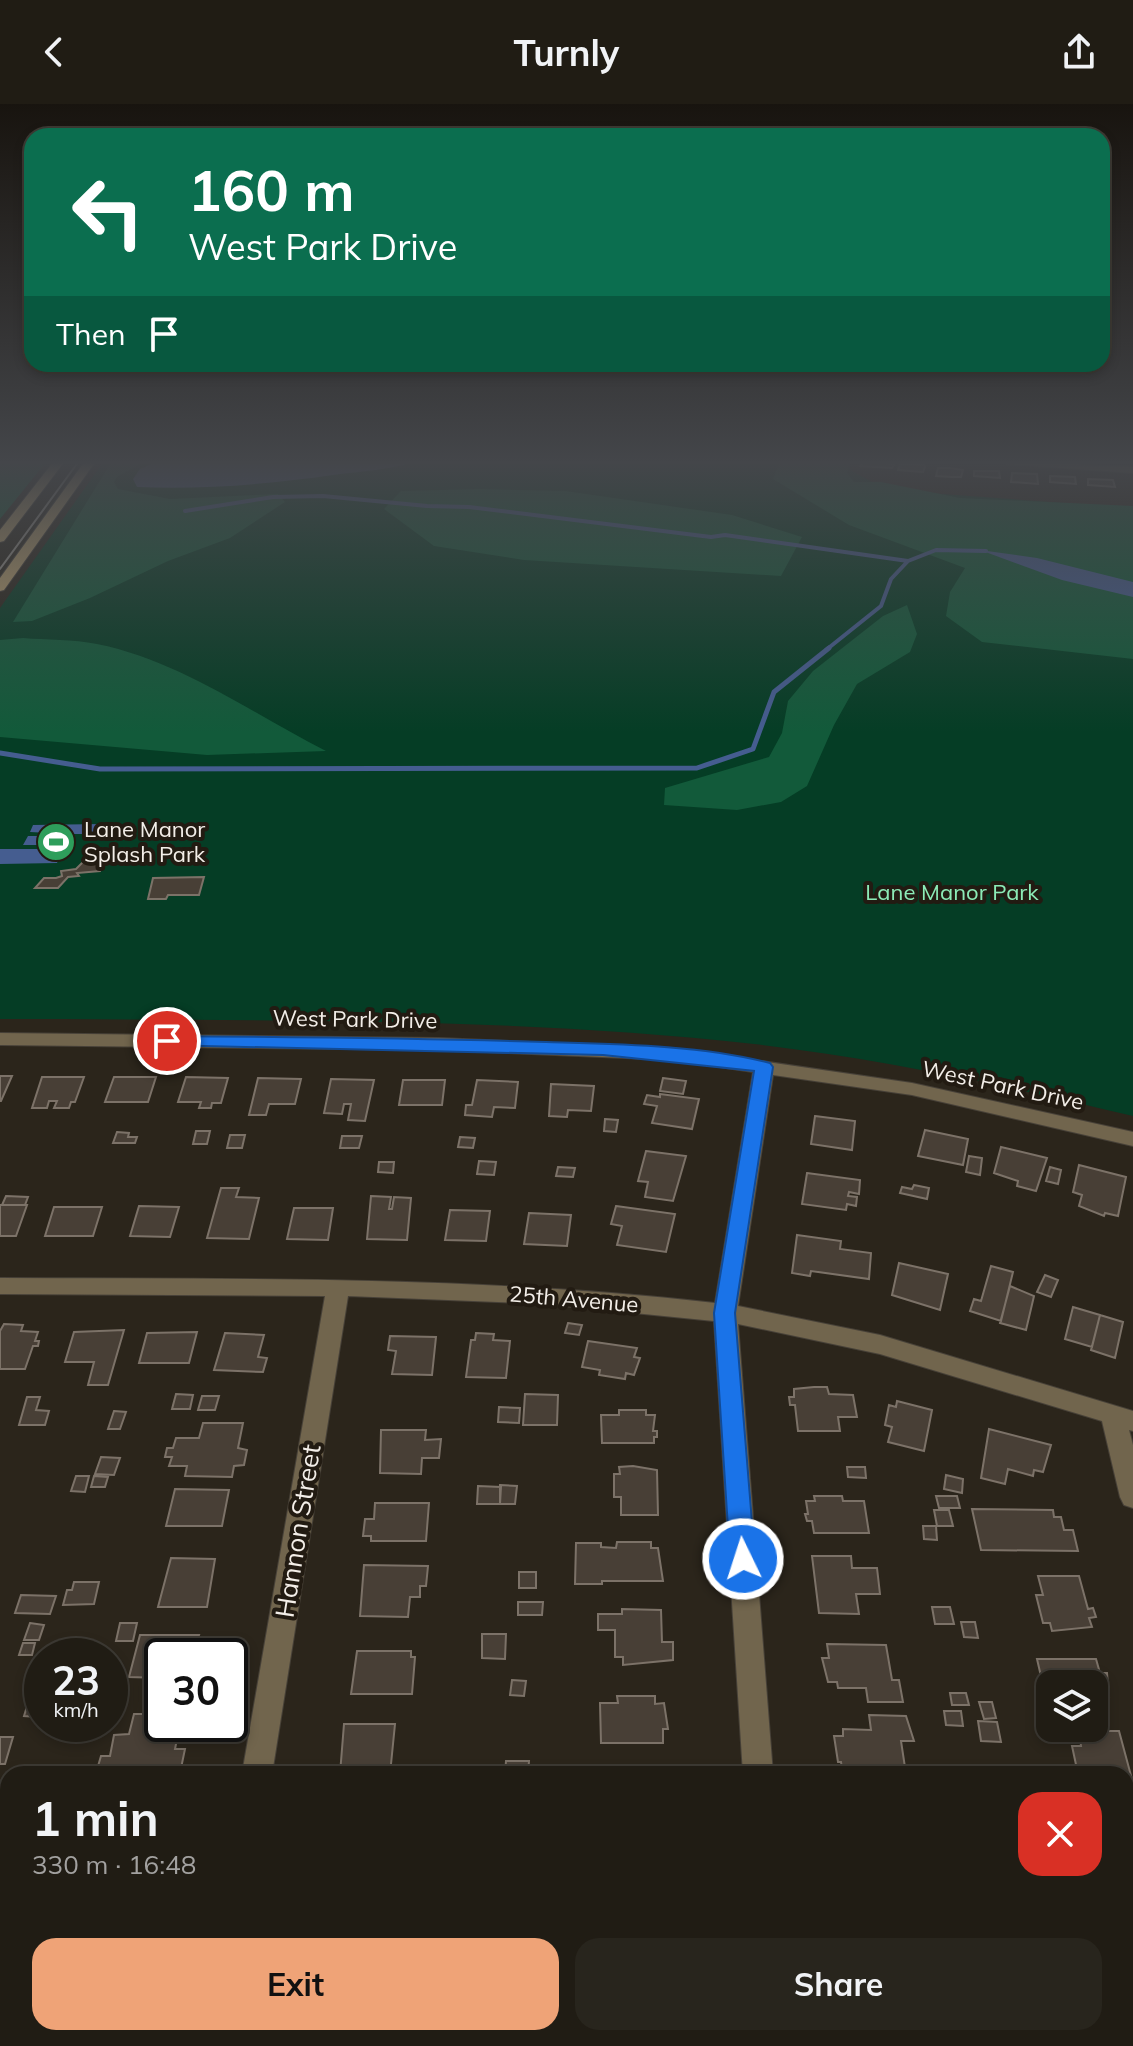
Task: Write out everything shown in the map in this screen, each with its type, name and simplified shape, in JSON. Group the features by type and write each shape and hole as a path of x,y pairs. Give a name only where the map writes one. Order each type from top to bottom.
{"main road":[{"path":"0,587 26,552"}],"street":[{"name":"West Park Drive","path":"0,1039 439,1044 672,1054 912,1089 1133,1139"},
{"path":"757,1766 725,1313 764,1067"},
{"name":"25th Avenue","path":"0,1286 459,1290 725,1313 799,1326 942,1363 1123,1418"},
{"name":"Hannon Street","path":"258,1766 338,1288"},
{"path":"1123,1418 1133,1497"}],"green space":[{"name":"Lane Manor Park","path":"40,552 1133,552 1133,1116 897,1065 802,1050 660,1035 472,1024 0,1019 0,608"},
{"path":"56,552 193,552 32,621 13,622"},
{"path":"470,552 794,552 781,576 524,560"},
{"path":"921,552 1133,552 1133,659 982,642 946,616 950,592 965,568"},
{"path":"907,605 917,634 910,652 857,684 834,725 807,786 781,802 737,810 664,805 665,788 769,757 782,733 788,701 813,671 883,616"},
{"path":"23,638 97,644 158,663 187,675 326,751 207,755 0,737 0,640"}],"water":[{"path":"984,552 1037,558 1133,582 1133,597 1062,580"},
{"path":"101,824 97,834 69,834 57,863 0,864 0,849 39,849 40,845 23,845 28,836 47,836 49,833 30,832 33,825"}],"building":[{"path":"92,849 109,849 100,871 77,873 79,876 68,877 58,888 35,888 44,878 62,876 61,871 76,869 84,861 91,861"},
{"path":"204,877 199,895 168,895 166,899 148,899 153,878"},
{"path":"0,1076 12,1076 1,1101 0,1101"},
{"path":"42,1077 84,1077 75,1102 71,1102 69,1108 54,1108 57,1101 49,1101 47,1108 32,1108"},
{"path":"114,1077 156,1077 148,1102 105,1102"},
{"path":"186,1077 228,1078 221,1103 212,1103 211,1108 199,1108 201,1102 178,1102"},
{"path":"258,1078 301,1079 295,1104 269,1104 266,1115 249,1115"},
{"path":"663,1078 686,1081 683,1094 660,1091"},
{"path":"331,1079 374,1080 365,1121 348,1120 351,1104 344,1104 342,1114 324,1113"},
{"path":"403,1080 445,1080 442,1105 399,1105"},
{"path":"477,1080 518,1082 515,1108 494,1107 492,1117 465,1115 466,1105 472,1105"},
{"path":"551,1084 594,1086 591,1111 568,1110 567,1117 549,1116"},
{"path":"660,1094 699,1099 692,1129 652,1123 657,1106 644,1104 647,1095 660,1097"},
{"path":"815,1116 855,1121 852,1150 811,1144"},
{"path":"605,1119 618,1120 616,1132 604,1131"},
{"path":"925,1130 968,1139 963,1165 918,1156"},
{"path":"196,1131 210,1131 207,1144 193,1144"},
{"path":"117,1132 137,1137 135,1143 113,1143"},
{"path":"230,1135 245,1135 242,1148 227,1148"},
{"path":"342,1136 362,1136 359,1148 340,1148"},
{"path":"460,1137 475,1138 473,1148 458,1147"},
{"path":"1001,1147 1047,1158 1036,1191 1017,1186 1018,1181 994,1173"},
{"path":"646,1151 686,1156 673,1201 645,1197 648,1182 638,1181"},
{"path":"969,1156 982,1158 980,1175 966,1172"},
{"path":"479,1161 496,1162 494,1175 477,1174"},
{"path":"379,1162 394,1162 393,1173 378,1172"},
{"path":"1079,1165 1126,1177 1118,1216 1105,1213 1104,1216 1079,1206 1082,1195 1073,1192"},
{"path":"558,1167 575,1168 573,1177 556,1176"},
{"path":"1050,1167 1061,1170 1058,1184 1046,1181"},
{"path":"807,1173 860,1180 859,1194 849,1192 848,1196 857,1197 856,1206 847,1204 846,1210 802,1204"},
{"path":"914,1185 929,1188 927,1199 900,1193 902,1187 912,1189"},
{"path":"221,1188 239,1188 236,1197 259,1198 249,1239 207,1238"},
{"path":"6,1196 28,1197 25,1205 2,1205"},
{"path":"371,1196 391,1197 389,1209 392,1209 394,1197 411,1198 407,1240 367,1239"},
{"path":"0,1205 27,1205 16,1236 0,1236"},
{"path":"139,1206 179,1207 170,1237 130,1236"},
{"path":"616,1206 675,1214 666,1252 617,1245 622,1226 611,1224"},
{"path":"54,1207 102,1207 93,1236 45,1236"},
{"path":"294,1208 333,1208 328,1240 287,1239"},
{"path":"450,1210 490,1211 486,1241 445,1240"},
{"path":"529,1213 571,1215 567,1246 524,1244"},
{"path":"797,1235 841,1241 840,1249 871,1253 869,1279 811,1271 810,1276 792,1273"},
{"path":"899,1263 948,1274 940,1310 892,1295"},
{"path":"991,1266 1013,1272 1001,1321 970,1311 974,1299 981,1301"},
{"path":"1045,1275 1058,1280 1051,1297 1037,1292"},
{"path":"1010,1286 1034,1296 1026,1330 1000,1323"},
{"path":"1073,1307 1100,1315 1092,1347 1065,1339"},
{"path":"1100,1315 1123,1322 1115,1358 1091,1350"},
{"path":"568,1323 582,1325 579,1335 565,1333"},
{"path":"4,1324 23,1325 21,1331 38,1332 35,1341 39,1341 38,1346 33,1346 25,1369 0,1369 0,1331"},
{"path":"124,1330 108,1385 88,1385 94,1362 65,1362 74,1332"},
{"path":"197,1332 189,1363 139,1363 147,1333"},
{"path":"225,1333 264,1335 258,1357 267,1358 263,1372 214,1370"},
{"path":"476,1333 494,1334 493,1340 510,1341 506,1378 466,1377 471,1340 475,1340"},
{"path":"390,1336 436,1337 432,1375 392,1374 396,1351 388,1350"},
{"path":"588,1341 637,1348 634,1357 640,1358 634,1375 626,1373 625,1379 599,1375 600,1370 582,1367"},
{"path":"827,1387 829,1394 853,1395 857,1417 838,1417 840,1431 798,1431 795,1405 790,1405 789,1397 794,1397 794,1389"},
{"path":"176,1394 193,1395 190,1409 172,1409"},
{"path":"525,1394 558,1395 557,1425 523,1425"},
{"path":"202,1396 219,1396 215,1410 198,1410"},
{"path":"27,1397 40,1397 36,1410 49,1411 45,1425 19,1425"},
{"path":"897,1401 932,1410 924,1451 888,1442 892,1427 885,1425 889,1405 896,1407"},
{"path":"499,1407 520,1408 519,1423 498,1422"},
{"path":"619,1410 646,1410 646,1415 655,1415 653,1431 657,1431 657,1437 654,1437 654,1443 602,1443 601,1415 619,1415"},
{"path":"114,1411 126,1412 120,1429 108,1429"},
{"path":"203,1423 243,1423 238,1448 247,1450 244,1465 234,1466 232,1477 185,1476 187,1466 169,1466 172,1457 165,1457 167,1448 173,1448 176,1438 199,1438"},
{"path":"989,1429 1051,1445 1043,1472 1034,1470 1033,1476 1008,1469 1005,1484 981,1478"},
{"path":"381,1430 426,1430 425,1440 441,1439 439,1458 422,1458 421,1474 380,1473"},
{"path":"101,1457 120,1458 114,1475 95,1474"},
{"path":"619,1467 657,1470 658,1515 621,1515 621,1497 614,1497 614,1474 620,1474"},
{"path":"847,1467 865,1467 866,1478 848,1477"},
{"path":"946,1475 963,1479 962,1493 944,1489"},
{"path":"76,1476 89,1476 85,1492 71,1491"},
{"path":"94,1476 108,1477 105,1487 91,1487"},
{"path":"500,1485 517,1486 515,1504 500,1504"},
{"path":"478,1486 501,1487 500,1504 477,1504"},
{"path":"175,1489 229,1490 222,1526 166,1526"},
{"path":"814,1496 842,1496 843,1501 864,1501 869,1533 814,1533 812,1521 807,1521 805,1514 808,1514 806,1501 815,1501"},
{"path":"936,1496 957,1496 960,1508 939,1508"},
{"path":"375,1503 429,1503 426,1541 371,1541 371,1536 363,1536 365,1519 374,1519"},
{"path":"972,1509 1053,1510 1054,1517 1061,1517 1064,1530 1073,1530 1078,1551 981,1550"},
{"path":"934,1510 949,1510 953,1526 937,1526"},
{"path":"923,1526 936,1526 937,1540 924,1539"},
{"path":"617,1542 651,1542 651,1548 658,1548 663,1581 575,1584 576,1543 601,1543 601,1547 616,1548"},
{"path":"812,1556 851,1556 852,1568 877,1568 880,1594 856,1594 859,1614 819,1613"},
{"path":"171,1558 215,1559 207,1607 158,1607"},
{"path":"364,1565 428,1566 426,1586 420,1586 420,1597 410,1597 408,1617 360,1616"},
{"path":"519,1572 536,1572 536,1588 519,1588"},
{"path":"1038,1576 1079,1576 1088,1609 1093,1608 1096,1617 1089,1618 1092,1627 1052,1631 1050,1623 1043,1623 1036,1595 1043,1595"},
{"path":"74,1582 99,1582 94,1604 63,1605 67,1590 72,1590"},
{"path":"21,1595 56,1596 50,1614 15,1613"},
{"path":"518,1602 543,1602 542,1615 518,1615"},
{"path":"932,1607 950,1607 954,1624 935,1624"},
{"path":"622,1609 661,1610 662,1642 673,1642 673,1660 623,1665 623,1657 615,1657 615,1630 598,1630 598,1614 622,1614"},
{"path":"961,1622 975,1622 978,1638 964,1637"},
{"path":"30,1623 44,1625 40,1638 25,1638"},
{"path":"120,1623 137,1623 133,1641 117,1638"},
{"path":"482,1634 506,1634 505,1659 482,1658"},
{"path":"140,1635 199,1635 198,1638 144,1638 144,1677 129,1677"},
{"path":"827,1644 886,1645 892,1680 899,1680 903,1702 868,1702 866,1688 838,1688 837,1682 828,1682 822,1658 829,1658"},
{"path":"357,1651 411,1651 411,1657 415,1657 412,1694 351,1694"},
{"path":"1037,1659 1096,1659 1099,1670 1040,1670"},
{"path":"512,1680 526,1681 524,1696 510,1695"},
{"path":"950,1693 966,1693 969,1705 952,1705"},
{"path":"617,1696 655,1696 655,1704 664,1703 668,1729 663,1729 663,1743 601,1743 600,1703 618,1703"},
{"path":"979,1702 992,1702 996,1718 984,1719"},
{"path":"944,1711 961,1711 963,1726 946,1725"},
{"path":"134,1714 144,1714 144,1742 176,1742 175,1749 185,1749 181,1766 98,1766 101,1756 110,1756 113,1742 128,1742"},
{"path":"869,1715 906,1716 914,1741 901,1741 905,1766 842,1766 838,1762 834,1736 843,1736 843,1729 871,1730"},
{"path":"978,1721 997,1722 1001,1742 981,1741"},
{"path":"344,1724 395,1724 391,1766 341,1766"},
{"path":"1108,1731 1119,1731 1128,1766 1076,1766 1072,1746 1081,1746 1080,1742 1108,1742"},
{"path":"0,1737 13,1737 5,1764 0,1764"},
{"path":"506,1761 529,1761 529,1766 506,1766"}],"waterway":[{"path":"842,552 908,561"},
{"path":"908,561 932,552"},
{"path":"826,650 881,606 891,579 908,561"},
{"path":"0,753 100,769 697,768 753,749 774,692 829,648"}],"tram line":[{"path":"0,569 13,552"}],"place":[{"name":"Lane Manor Splash Park","path":"56,842"}],"route":[{"path":"167,1041 603,1049 672,1054 764,1067 725,1313 743,1559"}]}
